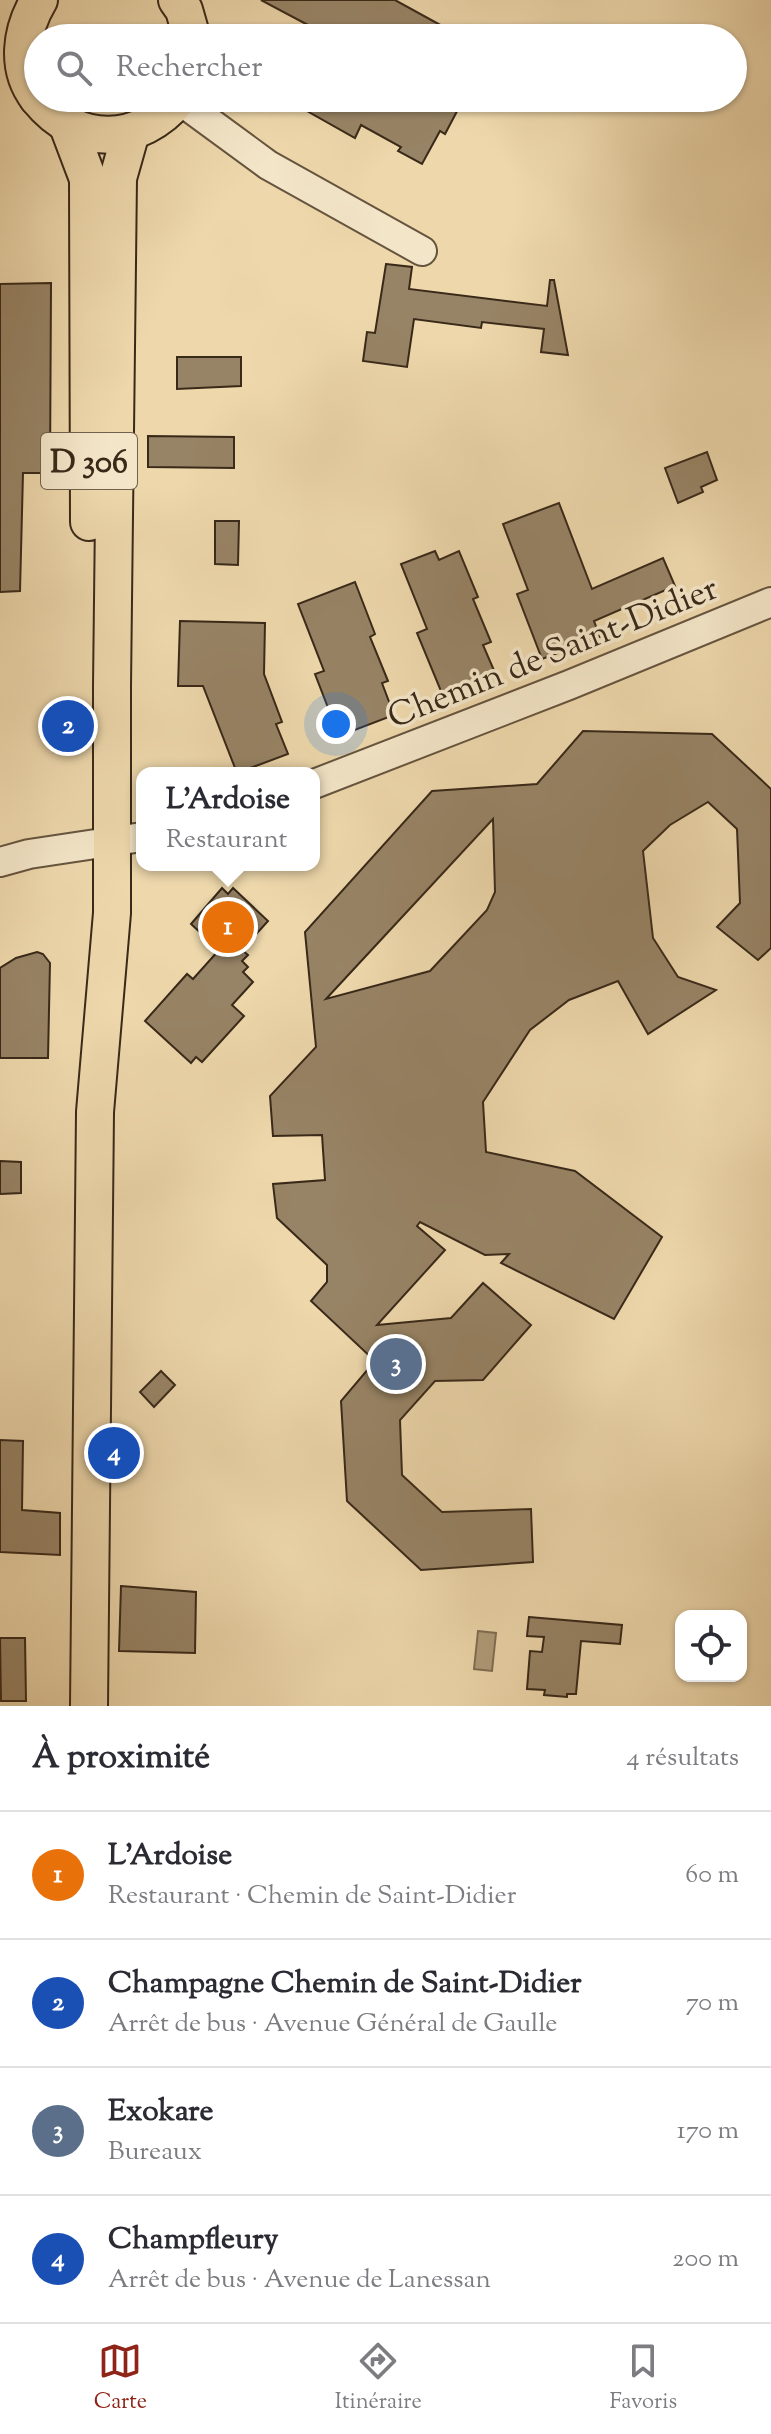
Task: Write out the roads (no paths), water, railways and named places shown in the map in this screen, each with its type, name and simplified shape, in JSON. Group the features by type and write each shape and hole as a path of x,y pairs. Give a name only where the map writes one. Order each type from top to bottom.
{"main road":[{"path":"24,70 11,38 39,0"},
{"path":"177,0 188,24"},
{"path":"50,112 68,126 89,133 110,135 131,132 151,124 167,112"},
{"name":"D 306","path":"68,126 88,179 100,800"},
{"name":"D 306","path":"100,800 118,178 131,132"},
{"path":"97,1088 112,913 114,840 100,800"},
{"path":"89,1706 97,1088 89,913 114,840"}],"street":[{"path":"198,112 268,165 422,251"},
{"name":"Chemin de Saint-Didier","path":"320,782 771,602"},
{"path":"0,862 114,840"}],"place":[{"name":"Champagne Chemin de Saint-Didier","path":"68,726"},
{"name":"L'Ardoise","path":"228,927"},
{"name":"Exokare","path":"396,1364"},
{"name":"Champfleury","path":"114,1453"}]}
